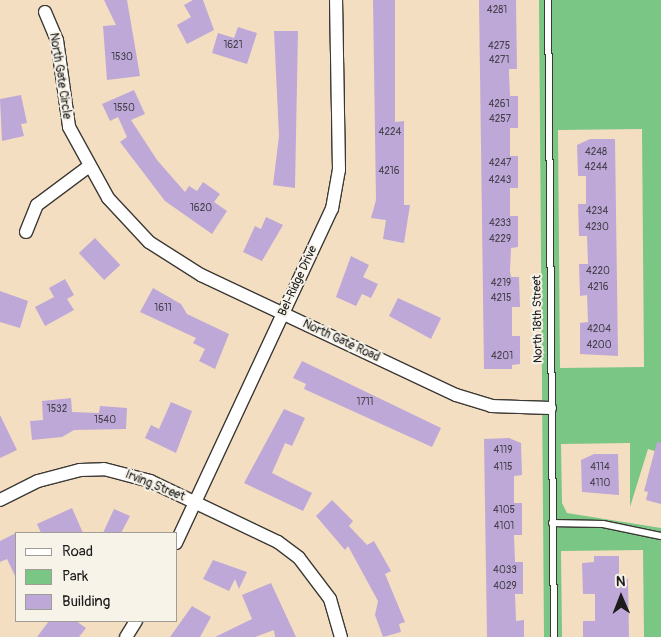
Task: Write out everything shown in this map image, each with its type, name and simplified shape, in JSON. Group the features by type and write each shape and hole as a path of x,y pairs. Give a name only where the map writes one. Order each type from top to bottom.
{"street":[{"name":"Bel-Ridge Drive","path":"178,538 283,314 337,191 336,0"},
{"name":"North Gate Circle","path":"45,12 57,40 63,110 88,167"},
{"name":"North Gate Road","path":"88,167 125,219 149,242 201,275 475,402 550,408"},
{"path":"26,232 37,205 88,167"},
{"name":"Irving Street","path":"0,500 61,473 104,469 150,481 278,542 299,558 330,599 341,637"},
{"path":"126,637 135,622"}],"lane":[{"name":"North 18th Street","path":"548,0 550,408 554,637"},
{"path":"552,523 603,524 661,536"}],"green space":[{"path":"539,0 661,0 661,453 648,449 630,507 630,443 561,444 562,503 567,513 661,528 661,637 644,637 643,550 561,551 562,637 544,637","holes":["642,129 644,367 560,368 558,130"]}],"building":[{"path":"104,0 127,0 140,76 107,80 103,26 116,25"},
{"path":"193,0 203,0 214,30 187,44 177,25 191,17 184,5"},
{"path":"373,0 395,0 395,122 404,121 404,205 410,205 404,243 383,239 386,220 371,218 376,200"},
{"path":"479,0 516,0 517,69 509,69 509,73 510,96 518,96 518,128 510,128 510,156 518,156 518,188 510,188 510,216 518,216 518,247 511,248 510,271 511,277 519,277 520,307 512,307 512,336 520,336 520,364 512,365 512,369 484,369"},
{"path":"238,27 257,33 247,64 212,53 218,33 234,38"},
{"path":"274,31 298,31 295,188 273,185 279,136"},
{"path":"134,90 145,114 131,120 157,160 185,192 189,186 197,191 203,182 220,194 214,202 227,211 212,234 165,201 120,142 127,137 118,117 110,121 102,104"},
{"path":"21,95 27,123 21,124 24,136 2,141 0,99"},
{"path":"590,139 615,139 618,356 580,354 580,323 588,322 587,295 580,296 579,264 588,264 587,236 579,236 578,204 586,204 586,176 578,176 577,145"},
{"path":"266,217 283,225 262,261 243,252 255,226 261,229"},
{"path":"95,238 120,265 104,280 79,253"},
{"path":"351,256 369,265 363,277 378,284 371,298 362,294 356,306 336,297"},
{"path":"65,279 74,295 67,299 74,310 45,326 35,307 54,297 49,288"},
{"path":"153,288 181,304 187,314 229,334 215,369 199,361 205,349 193,343 196,338 140,312"},
{"path":"0,291 28,301 20,328 0,322"},
{"path":"398,298 441,318 431,339 389,316"},
{"path":"302,361 441,428 432,447 304,389 306,384 293,378"},
{"path":"71,398 72,412 99,413 100,406 127,408 126,429 74,430 62,437 32,440 30,421 43,420 42,401"},
{"path":"171,402 192,411 176,453 145,438 151,425 159,429"},
{"path":"284,409 305,418 292,446 285,443 272,473 312,493 303,511 244,483"},
{"path":"0,415 17,450 0,458"},
{"path":"509,438 521,443 522,475 514,476 514,503 522,503 522,535 514,535 515,562 523,562 523,594 515,594 516,621 524,620 524,637 487,637 484,439"},
{"path":"657,442 661,443 661,504 646,500 648,492 644,491"},
{"path":"594,454 618,454 619,495 582,492 581,460"},
{"path":"332,500 353,521 349,526 367,545 374,541 391,571 385,574 405,622 399,624 401,632 383,637 375,615 378,601 348,546 345,550 316,516"},
{"path":"72,508 83,532 41,532 37,524"},
{"path":"114,509 130,516 122,532 103,532"},
{"path":"15,534 15,576 7,559 0,562 0,541"},
{"path":"594,556 619,556 619,578 628,579 629,637 583,637 583,621 595,621 595,594 583,594 582,563 594,562"},
{"path":"213,560 247,572 239,589 235,579 229,591 203,579"},
{"path":"271,583 296,637 275,637 274,630 255,637 215,637 252,619 242,595"},
{"path":"192,606 211,617 200,637 170,637"},
{"path":"48,622 77,622 86,628 79,637 37,637"}]}
